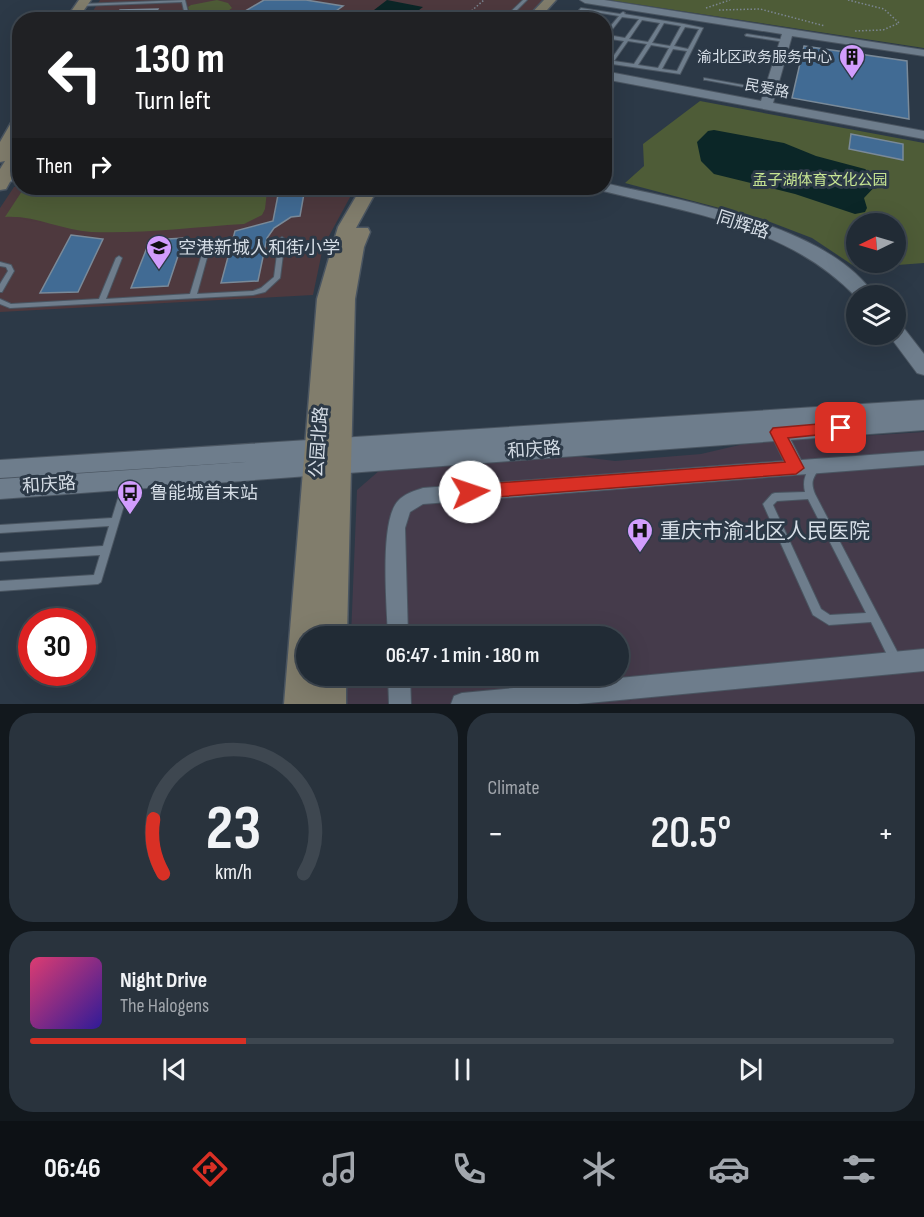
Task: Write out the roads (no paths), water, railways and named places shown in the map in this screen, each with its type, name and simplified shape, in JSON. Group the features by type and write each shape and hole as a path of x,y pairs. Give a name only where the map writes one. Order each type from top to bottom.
{"main road":[{"path":"539,12 550,0"},
{"path":"551,12 562,0"},
{"path":"0,157 12,134"},
{"name":"公园北路","path":"331,626 327,299 339,246 365,195"},
{"name":"公园北路","path":"301,704 345,299 354,247 378,195"},
{"path":"328,704 329,686"}],"street":[{"path":"585,0 624,11 787,36 924,53"},
{"path":"766,105 787,36"},
{"name":"民爱路","path":"612,76 924,135"},
{"name":"同辉路","path":"612,189 728,218 765,231 801,246 835,267 854,285"},
{"path":"906,345 924,368"},
{"name":"和庆路","path":"1,475 328,456 774,425 924,408"},
{"name":"和庆路","path":"774,425 924,422"},
{"path":"774,425 796,468"},
{"name":"和庆路","path":"1,475 128,479 328,456"},
{"path":"398,626 396,528 398,515 403,506 412,499 423,496 924,458"},
{"path":"462,704 924,660"},
{"path":"399,686 400,704"}],"lane":[{"path":"512,12 525,0"},
{"path":"88,2 183,1"},
{"path":"579,12 582,9 601,12 624,11 641,19 701,28 678,73 612,62"},
{"path":"612,27 624,11"},
{"path":"612,61 641,19"},
{"path":"635,66 663,22"},
{"path":"659,70 684,25"},
{"path":"747,35 787,36"},
{"path":"612,37 689,50"},
{"path":"705,80 771,91"},
{"path":"0,301 10,306 253,293 271,285 277,278 282,239"},
{"path":"193,296 205,254"},
{"path":"102,301 119,258"},
{"path":"0,264 9,266 11,271 0,290"},
{"path":"816,466 808,475 807,484 811,495 897,663"},
{"path":"0,586 98,579 128,479"},
{"path":"811,495 775,498 768,504 817,612 828,620 873,617"},
{"path":"0,529 115,522"},
{"path":"0,557 107,550"}],"place":[{"name":"渝北区政务服务中心","path":"852,80"},
{"name":"空港新城人和街小学","path":"159,271"},
{"name":"鲁能城首末站","path":"130,516"},
{"name":"重庆市渝北区人民医院","path":"640,554"}],"park label":[{"name":"孟子湖体育文化公园","path":"820,180"}]}
